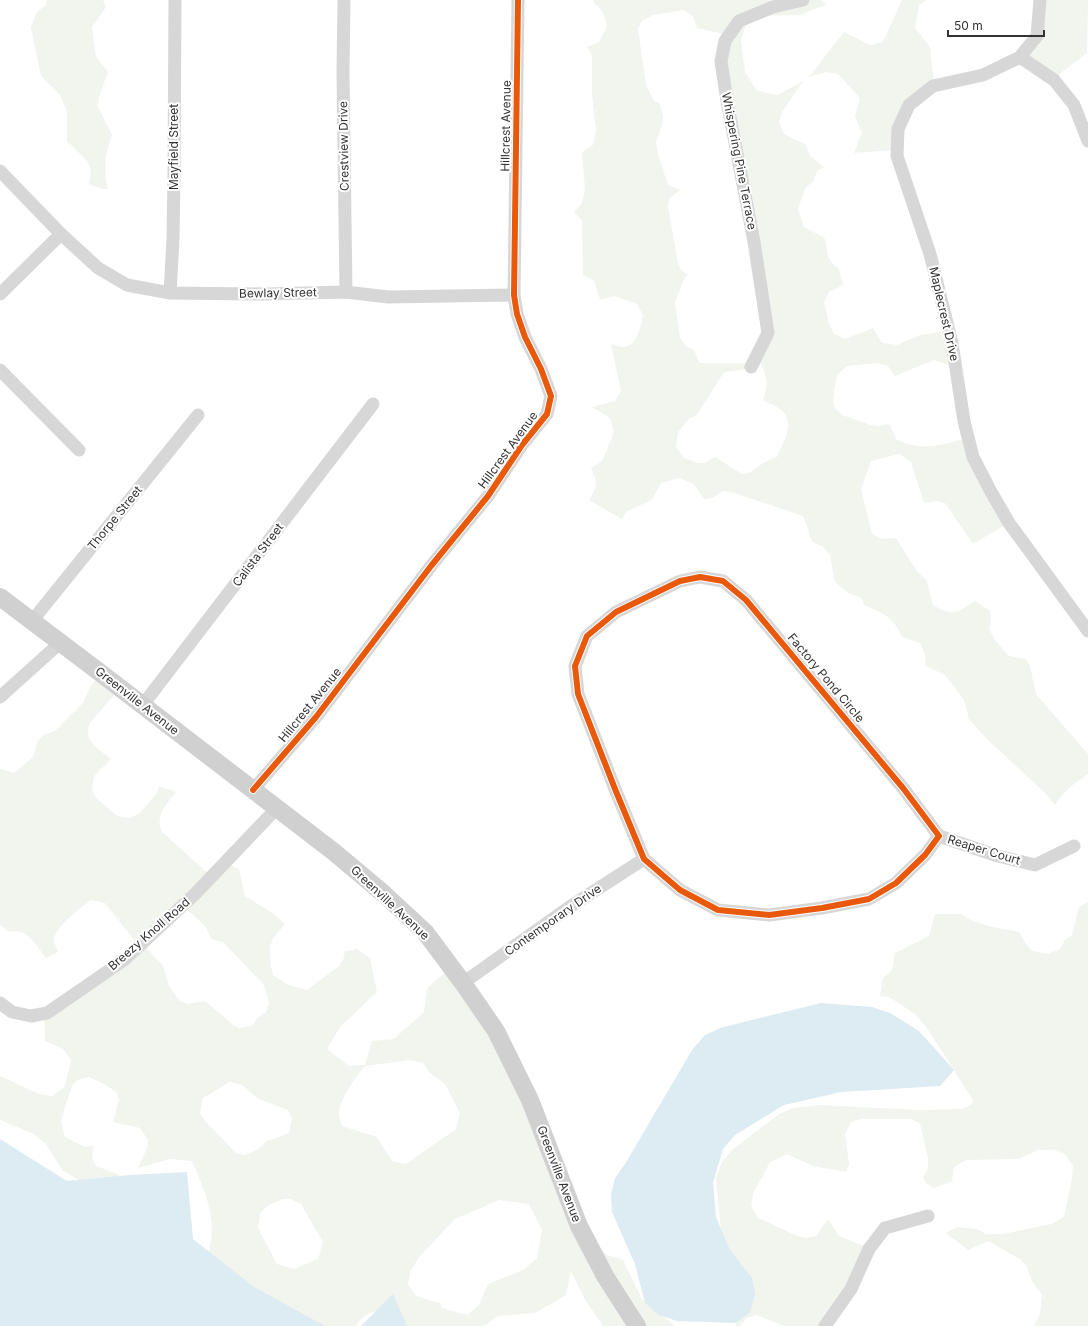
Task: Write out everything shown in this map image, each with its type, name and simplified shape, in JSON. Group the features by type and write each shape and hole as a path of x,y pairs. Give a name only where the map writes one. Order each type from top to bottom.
{"main road":[{"name":"Greenville Avenue","path":"0,597 334,852 384,894 425,932 496,1031 530,1100 579,1226 605,1276 637,1326"}],"street":[{"name":"Mayfield Street","path":"170,293 174,181 175,0"},
{"name":"Crestview Drive","path":"344,0 343,88 346,292"},
{"name":"Hillcrest Avenue","path":"253,790 316,717 431,566 488,496 522,445 547,414 551,396 541,369 525,337 517,314 514,295 518,0"},
{"name":"Whispering Pine Terrace","path":"751,367 768,333 754,242 727,101 721,61 725,41 739,21 773,7 803,0"},
{"name":"Maplecrest Drive","path":"1040,0 1037,36 1020,57 983,76 933,86 909,105 898,129 897,156 930,254 952,343 964,421 973,457 1009,523 1084,617 1088,631"},
{"path":"1020,57 1054,80 1074,105 1088,141"},
{"name":"Bewlay Street","path":"0,171 61,234 98,268 126,285 170,293 266,294 346,292 388,297 514,295"},
{"path":"0,294 61,234"},
{"path":"0,370 79,450"},
{"name":"Calista Street","path":"142,706 374,404"},
{"name":"Thorpe Street","path":"32,621 198,415"},
{"name":"Factory Pond Circle","path":"700,577 723,581 746,600 899,782 939,836 925,855 896,883 869,898 822,908 768,915 718,910 680,890 644,859 603,760 578,694 575,666 587,636 616,612 680,581 700,577"},
{"path":"0,697 60,643"},
{"name":"Breezy Knoll Road","path":"0,1003 12,1012 31,1016 47,1013 124,960 195,894 277,808"},
{"name":"Reaper Court","path":"939,836 998,856 1035,865 1074,846"},
{"name":"Contemporary Drive","path":"463,983 568,908 644,859"},
{"path":"825,1326 852,1289 869,1249 885,1228 928,1216"}],"shaded area":[{"path":"47,0 103,0 106,7 92,27 96,57 108,72 99,97 98,107 112,135 106,162 108,189 103,189 89,184 91,170 87,161 67,141 67,111 60,95 41,76 31,28 36,13 46,5"},
{"path":"593,0 773,0 775,4 795,0 821,0 826,5 799,15 748,16 741,41 745,72 757,91 778,95 803,81 782,112 779,122 784,134 805,144 810,156 824,167 817,171 813,182 806,187 798,209 804,227 825,238 828,256 832,263 839,269 843,285 829,292 824,302 829,324 834,334 845,339 873,328 882,343 897,345 920,335 947,331 955,367 934,360 895,376 888,366 877,363 847,366 837,375 833,399 834,404 840,413 847,417 878,426 885,424 890,425 896,439 905,443 932,446 967,438 1005,525 973,544 945,503 936,501 924,503 911,462 899,454 871,461 861,489 872,534 882,539 896,538 916,570 927,581 933,605 946,611 955,612 975,601 990,611 991,622 989,629 995,640 1009,656 1026,659 1030,666 1036,694 1088,754 1088,774 1066,791 1055,805 1045,793 985,737 968,718 964,700 945,675 926,666 925,655 920,643 902,637 895,624 887,616 864,605 862,598 848,593 835,582 830,555 823,547 813,542 809,536 809,531 803,516 731,492 723,491 712,498 704,499 694,484 679,478 661,483 652,500 627,511 622,519 589,500 596,484 591,468 602,461 614,432 610,418 592,407 615,401 621,391 611,344 624,347 632,343 638,335 643,315 637,304 615,296 600,300 594,280 583,275 582,221 574,212 582,203 585,190 582,152 593,145 596,130 592,95 592,56 587,47 599,42 607,26 602,10 594,3","holes":["683,10 693,16 697,28 727,35 727,107 768,331 757,359 763,369 767,384 763,400 780,409 788,419 787,432 777,457 765,462 751,472 745,474 742,474 715,457 705,463 698,463 684,458 676,447 678,432 689,419 697,415 724,372 747,369 750,363 699,362 694,350 686,346 680,338 675,303 683,281 688,274 682,271 678,264 668,206 670,198 680,190 668,185 658,153 656,142 662,125 663,116 659,103 654,101 646,85 638,29 642,21 653,15"]},
{"path":"902,0 927,0 919,5 915,28 930,47 934,84 909,102 894,150 854,153 862,133 855,117 860,98 838,74 826,72 809,77 844,32 870,45 883,42"},
{"path":"1038,0 1088,0 1087,53 1054,78 1023,57 1035,35"},
{"path":"102,673 120,688 90,723 88,729 88,735 93,744 111,759 94,776 92,790 96,798 117,816 130,818 140,813 157,793 159,786 176,792 161,815 160,826 162,832 210,875 224,862 239,869 245,896 271,912 285,924 273,938 270,947 273,975 288,985 307,990 339,966 343,960 345,951 357,949 370,958 377,992 340,1027 327,1049 349,1066 365,1065 372,1041 394,1039 424,1012 427,989 431,984 451,968 464,980 593,1243 607,1255 623,1260 642,1299 675,1326 603,1326 584,1298 571,1271 566,1295 535,1313 498,1316 484,1326 400,1326 382,1310 367,1314 358,1322 357,1326 299,1326 205,1258 210,1249 212,1224 208,1202 192,1161 170,1159 138,1168 147,1148 148,1140 140,1128 113,1122 119,1099 116,1092 106,1085 89,1077 78,1080 73,1084 61,1122 65,1137 85,1147 94,1145 92,1158 96,1166 120,1175 100,1183 80,1181 62,1170 46,1144 34,1134 0,1120 0,1076 39,1094 52,1096 65,1086 71,1060 63,1049 45,1041 44,1012 137,944 105,903 91,900 69,918 58,930 54,940 58,952 46,958 35,943 26,935 21,932 9,932 0,925 0,769 14,773 33,757 37,743 42,736 56,730 83,703 90,687","holes":["182,905 206,927 211,939 223,942 264,985 269,1003 266,1012 257,1018 253,1025 240,1028 234,1026 205,1001 188,1004 180,1001 169,986 163,966 142,943","410,1060 423,1063 429,1072 445,1084 460,1113 456,1129 406,1164 392,1161 377,1137 342,1126 340,1120 340,1105 346,1093 365,1066","230,1082 242,1085 259,1099 288,1110 292,1119 289,1133 268,1140 257,1150 244,1155 236,1153 205,1121 200,1113 203,1098","283,1199 290,1199 301,1204 323,1242 318,1259 294,1269 277,1264 258,1228 260,1213 269,1205","499,1200 529,1204 542,1230 537,1258 523,1270 488,1284 479,1305 468,1315 448,1310 441,1307 442,1304 416,1296 408,1284 410,1272 419,1257 455,1219"]},
{"path":"1088,902 1088,1326 1034,1326 1040,1314 1042,1295 1032,1281 1027,1267 1020,1259 988,1241 968,1250 946,1233 957,1227 977,1229 986,1234 1003,1234 1052,1224 1064,1217 1073,1166 1065,1154 1054,1150 1038,1150 1019,1159 966,1160 954,1167 952,1181 934,1188 926,1183 923,1177 928,1168 928,1158 920,1124 912,1119 861,1119 851,1122 845,1134 849,1164 846,1172 813,1166 787,1154 770,1162 753,1194 751,1206 758,1218 797,1236 807,1238 816,1236 828,1219 839,1236 868,1248 824,1326 784,1326 757,1315 746,1318 740,1326 735,1326 750,1296 723,1251 716,1178 722,1162 733,1149 779,1114 793,1108 820,1105 917,1110 962,1109 972,1104 973,1100 927,1028 915,1014 889,997 880,996 883,978 892,970 895,953 929,936 935,914 962,914 967,918 981,924 1019,932 1030,950 1048,954 1060,949 1065,940 1072,935 1079,907"},
{"path":"821,1003 872,1007 890,1013 919,1031 954,1070 940,1086 841,1092 784,1105 735,1135 723,1149 713,1183 716,1217 730,1250 752,1278 755,1294 750,1312 736,1323 677,1321 659,1315 645,1303 635,1264 612,1212 611,1194 615,1178 625,1164 692,1050 705,1035 720,1028"},
{"path":"0,1139 67,1181 130,1175 187,1172 193,1239 254,1287 325,1326 0,1326"},
{"path":"393,1294 407,1326 361,1326"}],"cycle path":[{"path":"253,790 316,717 431,566 488,496 522,445 547,414 551,396 541,369 525,337 517,314 514,295 518,0"},
{"path":"700,577 723,581 746,600 903,788 939,836 925,855 896,883 869,899 822,908 769,915 718,910 680,890 644,859 578,694 575,666 587,636 616,612 680,581 700,577"}]}
